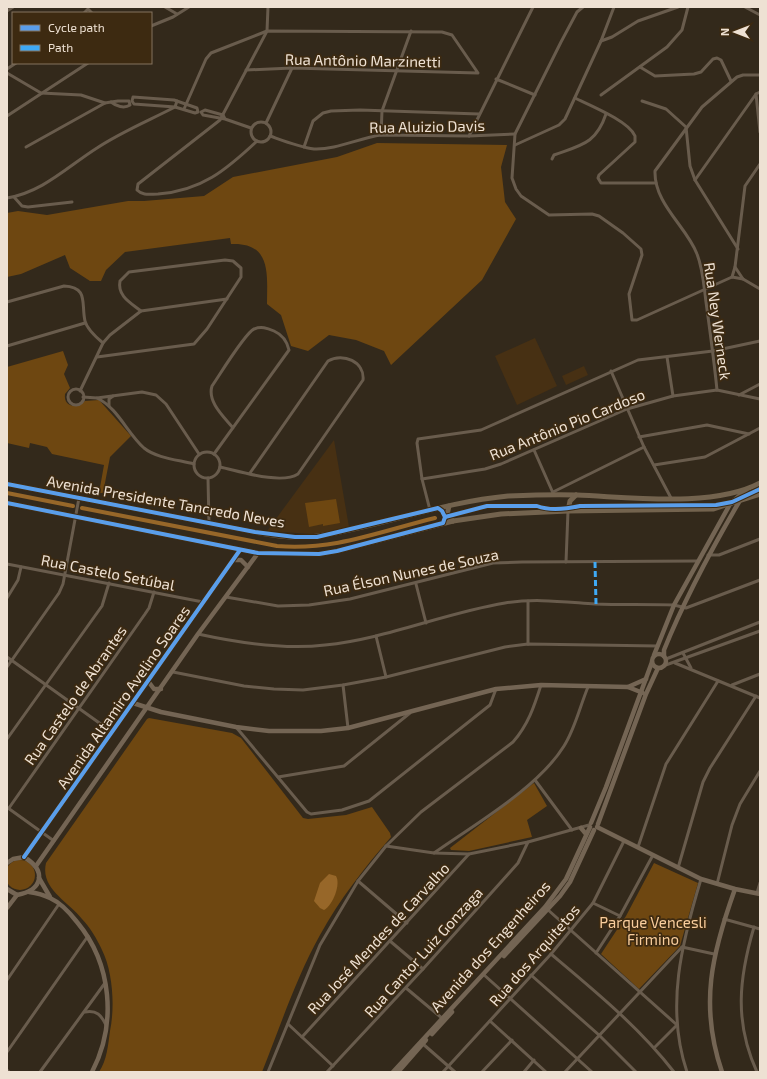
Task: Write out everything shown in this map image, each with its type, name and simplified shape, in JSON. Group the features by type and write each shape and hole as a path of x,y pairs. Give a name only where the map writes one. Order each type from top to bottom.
{"main road":[{"name":"Avenida Presidente Tancredo Neves","path":"7,484 271,535 317,537 438,508 508,496 553,494 671,498 714,496 754,486 760,483"},
{"path":"729,506 740,493 754,486"},
{"name":"Avenida Presidente Tancredo Neves","path":"7,502 258,553 319,554 345,549 443,523 501,514 568,511 718,509 760,494"},
{"path":"568,511 570,501 576,495"},
{"path":"449,506 447,514 453,521"},
{"path":"438,508 444,514 443,523"}],"street":[{"path":"7,11 13,7"},
{"path":"92,12 94,7"},
{"path":"165,7 177,14"},
{"path":"152,26 189,7"},
{"path":"266,123 270,129 270,136 264,141 257,141 219,173 190,189 173,193 150,194 141,194 137,190 138,184 220,120 267,31 268,7"},
{"path":"469,136 533,7"},
{"path":"583,7 577,12 560,42 515,134 512,169 513,184 521,196 549,215 592,214 599,216 623,233 641,249 642,255 629,294 632,320 637,320 732,277 743,279 760,289"},
{"path":"515,145 559,125 565,119 601,41 614,7"},
{"path":"601,41 612,37 638,21 678,7"},
{"path":"601,95 667,47 682,30 688,7"},
{"path":"745,7 760,15"},
{"path":"184,109 206,59 211,53 267,31 411,31 382,111 380,135"},
{"name":"Rua Antônio Marzinetti","path":"246,70 292,68 396,72 478,73 455,39 447,33 411,31"},
{"path":"640,67 655,76 694,74 701,72 713,59 717,58 720,60 731,81"},
{"path":"7,116 86,64"},
{"path":"266,123 292,68"},
{"path":"7,73 41,93 81,95 105,103"},
{"path":"686,127 702,107 731,81 743,75 760,75"},
{"path":"496,79 535,95"},
{"path":"695,180 756,94 760,92"},
{"path":"756,94 760,132"},
{"path":"135,97 186,103 197,108 198,112 195,114 176,107 134,104 131,100 135,97"},
{"path":"574,98 606,114 631,129 636,139 602,172 598,177 599,180 606,184 656,183"},
{"path":"26,147 105,103 111,102 127,101 130,102 130,105 127,107 117,106 111,102"},
{"path":"7,198 29,193 45,185 98,147 176,107 178,101"},
{"path":"642,101 666,109 686,127 689,159 695,180 738,249"},
{"path":"225,119 223,115 205,110 201,112 203,115 220,120 225,119 251,128"},
{"path":"304,147 313,121 323,113 360,110 479,114"},
{"path":"552,159 554,155 580,147 591,140 601,127 606,114"},
{"path":"257,141 251,134 251,128 256,123 266,123"},
{"name":"Rua Ney Werneck","path":"686,127 655,171 656,183 666,206 691,242 697,255 704,289 717,390"},
{"name":"Rua Aluizio Davis","path":"270,136 315,149 332,147 367,137 380,135 469,136 515,134"},
{"path":"732,277 738,249 745,186 760,164"},
{"path":"14,197 22,206 28,208 72,202"},
{"path":"97,357 194,344 207,329 241,277 240,268 232,261 225,260 129,272 120,281 119,289 126,299 141,311"},
{"path":"735,267 743,279"},
{"path":"7,302 64,286 77,289 83,298 85,322 103,343"},
{"path":"80,391 103,343 110,334 141,311 227,299"},
{"path":"7,346 85,322"},
{"path":"214,454 233,428 289,350 288,343 281,335 267,328 249,332 210,391 212,401 233,428"},
{"path":"430,510 422,479 417,442 418,439 481,430 610,371 638,360 713,351 760,341"},
{"path":"667,357 673,396"},
{"path":"220,467 250,473 280,478 292,477 298,474 363,380 364,373 361,367 356,362 344,358 337,358 328,361 250,473"},
{"path":"610,371 639,438 671,498"},
{"path":"739,395 760,384"},
{"path":"74,389 80,391 83,397 78,404 69,401 69,392 74,389"},
{"path":"717,390 760,399"},
{"name":"Rua Antônio Pio Cardoso","path":"422,479 484,469 501,464 627,409 673,396 717,390"},
{"path":"83,397 97,398 142,392 152,393 160,398 199,454"},
{"path":"109,406 109,399 112,396"},
{"path":"97,398 109,406 144,448 160,455 194,464"},
{"path":"639,438 708,425 749,434"},
{"path":"654,465 705,457 760,428"},
{"path":"534,450 553,494 644,447"},
{"path":"206,452 214,454 217,457 220,467 214,476 208,478 203,477 196,472 194,464 199,454 206,452"},
{"path":"208,478 208,524"},
{"path":"7,667 59,594 65,574 79,497"},
{"path":"661,667 665,658 664,650 681,608 708,556 739,502"},
{"path":"729,506 697,561 674,605 652,662 654,666 661,667 675,663 760,631"},
{"path":"566,562 568,511"},
{"path":"708,556 719,555 760,540"},
{"name":"Avenida Altamiro Avelino Soares","path":"24,857 240,550"},
{"name":"Avenida Altamiro Avelino Soares","path":"36,866 173,672 198,634 258,553"},
{"path":"233,560 241,560 248,567"},
{"name":"Rua Élson Nunes de Souza","path":"226,597 278,606 309,605 350,599 416,584 463,569 492,563 697,561"},
{"name":"Rua Castelo Setúbal","path":"7,564 204,602"},
{"path":"7,598 18,580 21,567"},
{"path":"198,634 233,642 304,647 326,645 376,636 485,606 528,601 674,605 681,608 692,606 760,580"},
{"path":"7,739 102,606 109,583"},
{"path":"416,584 426,623"},
{"name":"Rua Castelo de Abrantes","path":"8,808 150,608 154,592"},
{"path":"528,601 528,644"},
{"path":"665,658 683,653 760,622"},
{"path":"376,636 386,677"},
{"path":"173,672 244,686 274,690 303,690 343,686 386,677 505,647 528,644 658,646"},
{"path":"683,653 685,659 693,669"},
{"path":"654,655 660,654 665,658"},
{"path":"7,657 112,732"},
{"name":"Avenida dos Engenheiros","path":"547,908 566,879 586,834 593,826 606,802 644,693 646,679 652,662"},
{"path":"675,663 693,669 760,698"},
{"name":"Avenida dos Engenheiros","path":"393,1072 570,882 644,693 661,667"},
{"path":"732,686 760,674"},
{"path":"628,687 646,679"},
{"path":"148,681 154,689 161,689"},
{"path":"638,847 666,764 718,681"},
{"path":"343,686 348,728"},
{"path":"133,702 161,712 236,726 269,731 295,732 348,728 410,713 496,689 541,686 628,687 644,693"},
{"path":"268,1072 320,946 358,881 386,846 421,812 513,742 523,731 533,713 541,686"},
{"path":"434,853 535,780 550,765 564,745 588,687"},
{"path":"236,726 307,812 311,814 342,810 369,801 490,705 496,689"},
{"path":"678,868 703,782 710,768 756,696"},
{"path":"278,777 344,766 410,713"},
{"path":"717,884 737,811 760,771"},
{"path":"535,780 572,830"},
{"path":"601,800 606,802"},
{"path":"8,808 54,841"},
{"path":"386,846 434,853 469,854 528,842 593,826 701,879 759,894 760,883"},
{"path":"581,828 586,834"},
{"name":"Rua dos Arquitetos","path":"443,1072 572,930 593,903 624,841"},
{"name":"Rua Cantor Luiz Gonzaga","path":"327,1072 406,988 518,863 528,842"},
{"name":"Rua José Mendes de Carvalho","path":"302,1037 469,854"},
{"path":"596,953 620,916 653,855"},
{"path":"7,858 24,857 36,866 39,877 50,897 70,914 88,936 98,953 106,983 108,1003 101,1052 92,1072"},
{"path":"7,863 13,858"},
{"path":"29,892 35,888 39,877"},
{"path":"687,1072 677,1025 676,988 682,947 701,879"},
{"path":"358,881 407,923"},
{"path":"7,889 17,894 29,892 50,897"},
{"path":"722,1072 717,1056 711,1025 710,990 714,954 724,919 735,889"},
{"path":"7,908 17,894"},
{"path":"593,903 620,916"},
{"path":"7,980 59,904"},
{"path":"547,908 677,1025"},
{"path":"724,919 760,929"},
{"path":"754,927 742,971 740,1003 748,1051 757,1072"},
{"path":"7,1052 88,936"},
{"path":"390,941 423,969"},
{"path":"682,947 714,954"},
{"path":"565,1072 682,947"},
{"path":"551,954 620,1013 655,1047 674,1072"},
{"path":"484,975 592,1072"},
{"path":"532,975 599,1035 636,1072"},
{"path":"40,1072 106,983"},
{"path":"406,988 444,1019"},
{"path":"85,1012 92,1011 98,1013 106,1025"},
{"name":"Avenida dos Engenheiros","path":"398,1072 444,1019"},
{"path":"490,1021 546,1072"},
{"path":"288,1024 333,1066"},
{"path":"655,1047 677,1025"},
{"path":"482,1072 512,1040"},
{"path":"423,1044 455,1072"},
{"path":"524,1072 534,1060"}],"shaded area":[{"path":"535,338 557,386 517,405 495,356"},
{"path":"584,366 588,375 566,385 562,376"},
{"path":"334,440 349,527 332,532 311,534 267,531"},
{"path":"329,874 336,876 338,884 333,899 324,910 314,901 320,883"}],"green space":[{"path":"377,143 507,145 501,167 505,202 516,219 482,280 391,365 384,351 356,340 329,335 308,351 291,346 281,315 267,304 266,272 264,262 260,254 254,248 244,245 231,244 230,238 125,252 106,270 101,281 90,281 70,268 65,255 21,274 7,277 7,213 18,211 47,215 128,201 204,196 233,177 337,157"},
{"path":"63,351 68,365 64,374 70,388 65,394 67,403 76,406 85,401 99,400 131,436 110,457 103,493 99,493 104,465 52,454 47,447 30,443 29,448 7,443 7,367"},
{"path":"336,499 340,523 309,527 305,503"},
{"path":"149,718 232,733 241,738 303,818 308,819 346,815 372,807 390,833 391,837 353,884 311,951 262,1072 99,1072 108,1047 112,1022 113,1001 109,969 102,950 91,929 76,912 56,894 51,887 45,872 46,863"},
{"path":"534,783 547,806 527,820 532,837 469,851 451,850 450,848"},
{"path":"20,860 31,864 35,875 31,886 20,890 9,886 5,875 9,864"},
{"name":"Parque Vencesli Firmino","path":"654,863 698,883 680,946 639,989 601,954 626,916"}],"waterway":[{"path":"7,493 73,506"},
{"path":"82,508 277,546 298,547 318,546 357,539 435,518"}],"marked path":[{"path":"595,562 596,604"}],"cycle path":[{"path":"7,484 255,532 295,537 317,537 438,508 442,511 445,517 443,523 337,551 319,554 258,553 7,503"},
{"path":"445,517 487,506 537,506 547,509 558,509 580,506 716,505 732,502 760,489"},
{"path":"24,857 240,550"}]}
